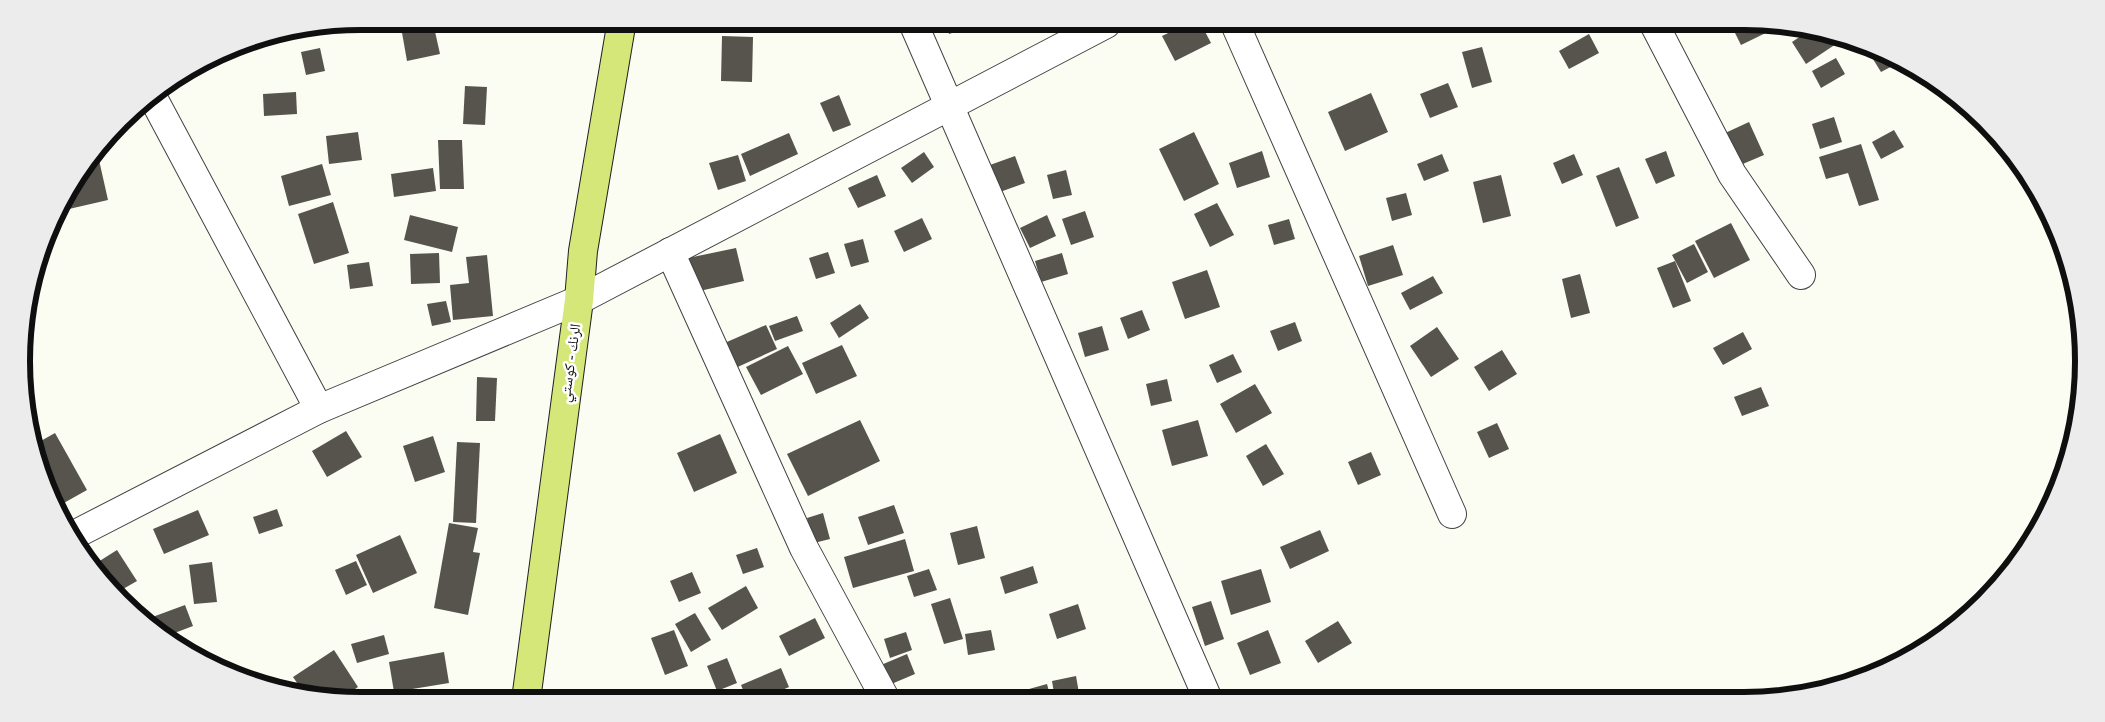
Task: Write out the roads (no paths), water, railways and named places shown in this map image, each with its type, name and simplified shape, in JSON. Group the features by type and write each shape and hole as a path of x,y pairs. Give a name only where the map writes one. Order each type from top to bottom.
{"main road":[{"name":"الرنك - كوستي","path":"527,692 583,251 620,30"}],"street":[{"path":"916,30 1205,692"},
{"path":"78,533 318,409 578,300 1094,30"},
{"path":"1238,30 1452,514"},
{"path":"1657,30 1732,174 1801,275"},
{"path":"155,102 318,409"},
{"path":"670,252 804,548 882,692"}]}
